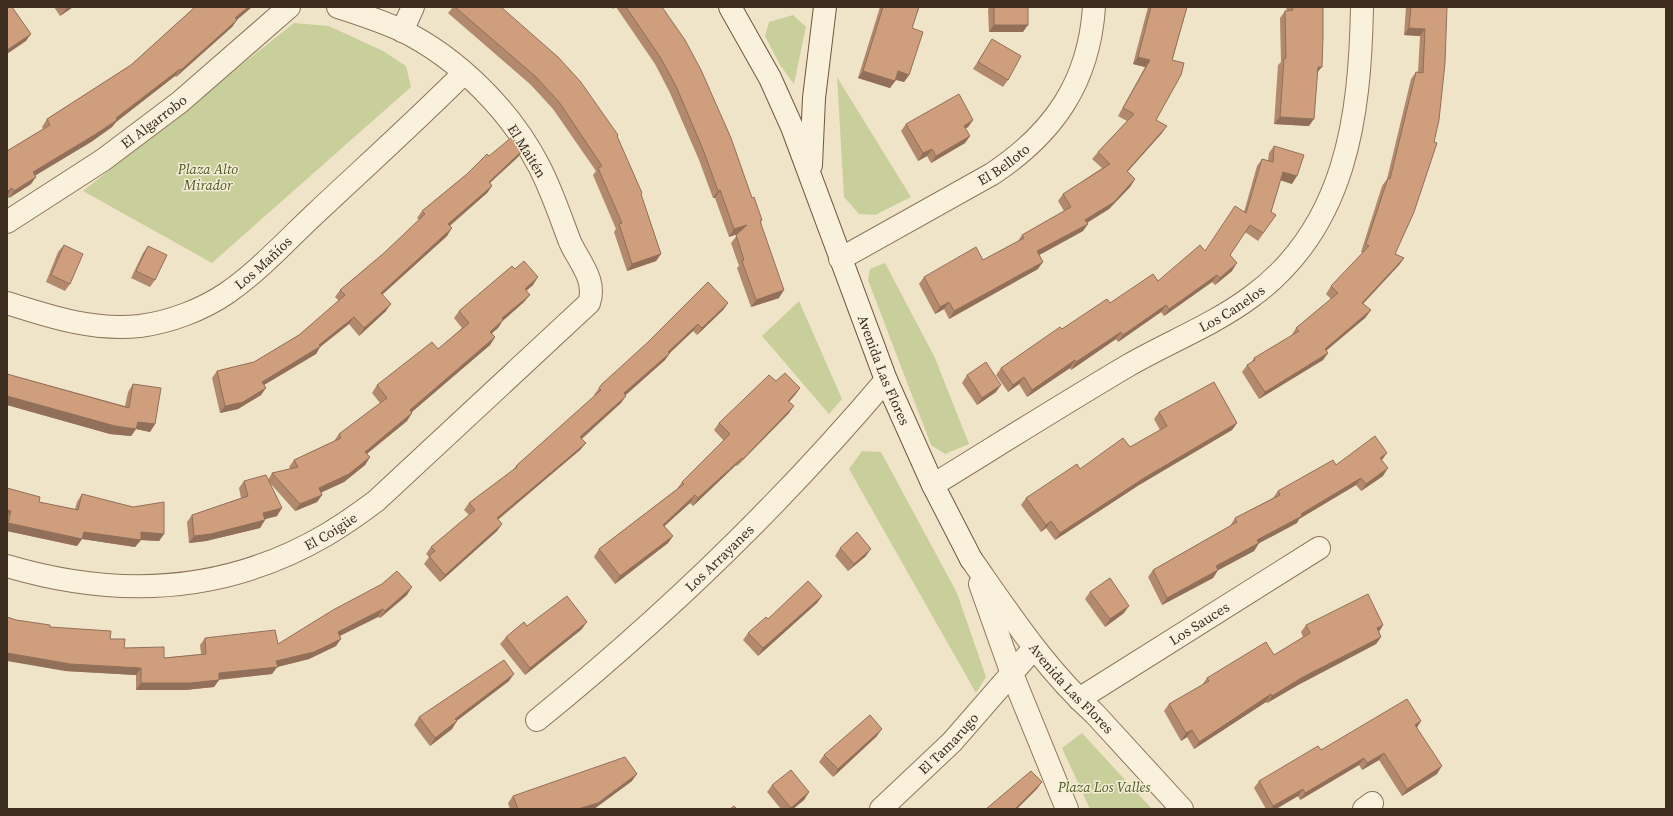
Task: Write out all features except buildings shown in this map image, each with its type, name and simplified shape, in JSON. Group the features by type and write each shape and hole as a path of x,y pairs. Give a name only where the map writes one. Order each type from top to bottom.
{"street":[{"name":"El Algarrobo","path":"7,222 103,160 180,102 289,7"},
{"path":"338,7 368,11 402,31 413,7"},
{"name":"Avenida Las Flores","path":"730,7 770,78 792,127 886,380 933,485 971,559 1012,674 1067,809"},
{"name":"Avenida Las Flores","path":"811,177 814,98 826,7"},
{"name":"El Belloto","path":"840,259 992,174 1012,161 1031,145 1052,122 1073,90 1083,68 1089,45 1094,7"},
{"name":"Los Canelos","path":"933,485 1130,365 1250,298 1271,282 1291,262 1308,241 1320,222 1338,181 1345,157 1354,108 1362,7"},
{"name":"El Maitén","path":"402,31 428,46 464,73 482,90 514,127 527,146 548,184 571,243 590,280 592,295 584,310"},
{"name":"Los Mañíos","path":"7,303 81,325 114,327 141,326 161,322 208,304 244,280 384,151 464,73"},
{"name":"El Coigüe","path":"7,566 59,580 87,584 148,587 209,581 268,563 326,535 376,501 584,310"},
{"name":"Los Arrayanes","path":"537,720 597,671 700,578 755,524 886,380"},
{"name":"Los Sauces","path":"1079,699 1319,548"},
{"name":"Avenida Las Flores","path":"971,559 1034,648 1079,699 1095,714 1182,809"},
{"name":"El Tamarugo","path":"881,809 952,742 1034,648"}],"green space":[{"path":"793,15 806,27 794,84 780,65 765,36 769,22"},
{"name":"Plaza Alto Mirador","path":"294,23 329,26 383,51 406,66 411,87 212,263 83,191"},
{"path":"837,77 911,197 875,215 859,214 844,197"},
{"path":"885,263 935,358 969,444 945,454 931,445 868,280 870,269"},
{"path":"799,301 842,399 829,414 762,336"},
{"path":"862,451 881,452 957,593 986,677 976,693 849,469"},
{"name":"Plaza Los Valles","path":"1082,733 1152,809 1090,809 1062,748"}]}
